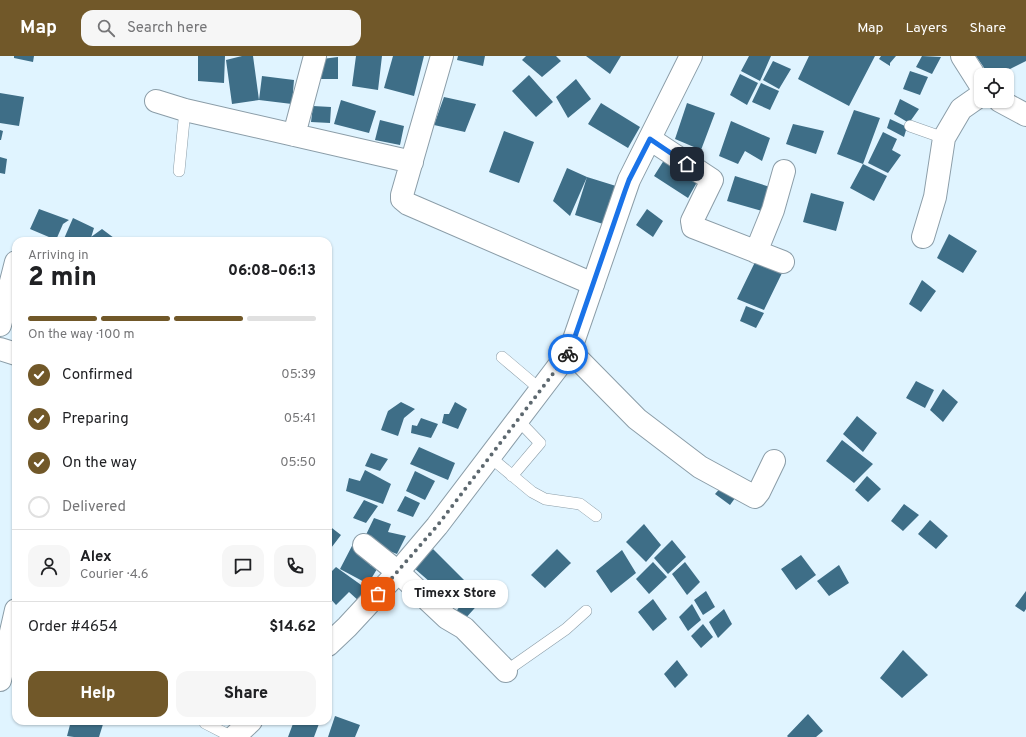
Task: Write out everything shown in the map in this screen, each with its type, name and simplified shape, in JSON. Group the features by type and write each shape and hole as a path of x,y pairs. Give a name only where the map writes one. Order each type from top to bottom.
{"street":[{"path":"294,135 315,56"},
{"path":"442,56 402,199 405,202 593,284"},
{"path":"332,641 398,572 437,526 570,351 629,180 691,56"},
{"path":"962,56 974,75"},
{"path":"156,101 185,110 412,162"},
{"path":"923,236 936,197 944,138 961,109 974,101"},
{"path":"1012,108 1026,116"},
{"path":"650,139 712,180 692,221 693,227 783,262"},
{"path":"756,252 773,210 784,171"},
{"path":"0,325 12,278"},
{"path":"0,348 12,352"},
{"path":"570,351 637,419 700,467 755,497 759,492 774,461"},
{"path":"364,545 398,572 448,618 464,628 506,671"},
{"path":"0,680 12,628"},
{"path":"233,737 246,725"}],"lane":[{"path":"179,171 185,110"},
{"path":"910,126 944,138"},
{"path":"502,357 541,390"},
{"path":"512,476 540,443 518,420"},
{"path":"490,457 532,492 545,499 580,504 596,516"},
{"path":"506,671 566,628 586,611"},
{"path":"209,725 233,737"}],"building":[{"path":"14,56 34,56 33,62 14,58"},
{"path":"198,56 225,56 224,83 198,81"},
{"path":"242,56 253,56 259,100 232,104 226,60"},
{"path":"356,56 382,56 378,90 352,86"},
{"path":"393,56 424,56 414,96 384,88"},
{"path":"458,56 485,56 483,66 457,60"},
{"path":"526,56 556,56 561,61 542,77 522,60"},
{"path":"586,56 621,56 610,74"},
{"path":"749,56 771,56 760,81 741,71"},
{"path":"809,56 875,56 849,106 798,79"},
{"path":"881,56 896,56 890,63 890,66 879,59"},
{"path":"922,56 941,57 932,74 916,67"},
{"path":"976,56 1026,56 1026,61 1012,68 984,68"},
{"path":"338,57 338,79 320,79 322,59"},
{"path":"773,61 791,69 779,89 763,80"},
{"path":"910,71 928,77 920,95 903,89"},
{"path":"740,74 758,83 747,105 730,95"},
{"path":"529,75 553,102 536,117 512,91"},
{"path":"262,76 294,80 292,104 259,100"},
{"path":"576,79 591,99 568,118 556,97"},
{"path":"761,83 779,91 770,110 752,102"},
{"path":"0,93 24,97 19,126 0,123"},
{"path":"444,97 476,104 465,132 434,125"},
{"path":"900,99 919,109 909,123 894,114"},
{"path":"341,100 376,111 369,133 334,124"},
{"path":"601,103 640,127 628,148 588,124"},
{"path":"687,103 715,113 701,150 675,139"},
{"path":"313,106 331,107 330,123 311,122"},
{"path":"854,110 880,118 863,164 837,154"},
{"path":"890,119 907,127 904,137 887,128"},
{"path":"380,120 404,126 400,145 375,140"},
{"path":"731,121 770,138 762,161 745,151 738,164 719,156"},
{"path":"793,124 824,131 816,154 786,144"},
{"path":"0,130 3,131 1,140 0,140"},
{"path":"504,131 534,142 519,183 489,172"},
{"path":"883,132 897,139 892,150 901,155 888,173 868,163"},
{"path":"0,157 7,159 5,174 0,173"},
{"path":"666,157 700,177 688,198 654,176"},
{"path":"863,164 887,176 874,201 850,188"},
{"path":"567,168 587,177 570,216 553,201"},
{"path":"735,176 770,187 762,211 727,201"},
{"path":"587,177 616,186 603,224 575,215"},
{"path":"811,193 844,202 836,231 803,222"},
{"path":"39,209 69,220 63,224 57,237 49,237 30,229"},
{"path":"647,209 663,221 653,237 636,225"},
{"path":"73,218 94,228 91,237 65,237"},
{"path":"102,229 113,237 91,237"},
{"path":"949,234 977,251 963,273 937,258"},
{"path":"756,260 783,271 764,310 737,299"},
{"path":"922,280 936,291 921,312 909,304"},
{"path":"746,306 764,313 756,328 740,321"},
{"path":"916,381 934,390 925,408 906,398"},
{"path":"943,389 958,402 943,422 930,410"},
{"path":"401,402 415,409 404,418 398,436 381,430 388,411"},
{"path":"455,402 467,409 458,429 442,423 444,414 449,414"},
{"path":"857,416 877,433 863,452 843,434"},
{"path":"421,418 438,424 431,438 411,433 412,425 417,426"},
{"path":"842,440 873,464 854,483 826,461"},
{"path":"419,447 455,463 448,480 410,464"},
{"path":"371,453 388,459 380,471 365,466"},
{"path":"365,470 391,484 383,504 346,491 349,478 360,481"},
{"path":"415,471 435,481 425,500 406,491"},
{"path":"867,476 881,489 868,502 855,490"},
{"path":"723,485 738,494 730,505 715,494"},
{"path":"405,496 420,503 413,517 397,511"},
{"path":"364,500 378,506 366,523 353,518"},
{"path":"904,504 919,515 903,531 891,521"},
{"path":"374,518 391,524 388,532 406,536 397,554 363,541"},
{"path":"930,520 948,536 936,549 918,534"},
{"path":"644,524 661,545 646,562 626,542"},
{"path":"332,528 341,535 332,547"},
{"path":"672,540 686,557 668,574 654,558"},
{"path":"354,542 375,556 370,565 377,569 368,584 340,569"},
{"path":"433,549 464,580 446,596 414,568"},
{"path":"557,549 571,563 545,588 531,575"},
{"path":"622,550 636,573 611,593 596,571"},
{"path":"801,555 816,575 796,590 781,569"},
{"path":"653,562 667,577 649,594 636,579"},
{"path":"685,562 700,582 687,595 672,574"},
{"path":"839,565 849,583 829,596 817,581"},
{"path":"336,567 371,592 360,602 349,592 336,605 332,600 332,571"},
{"path":"472,589 482,600 464,620 455,613"},
{"path":"706,591 715,607 703,615 694,600"},
{"path":"1026,591 1026,609 1024,612 1015,606"},
{"path":"653,599 667,619 653,631 638,612"},
{"path":"692,604 701,620 688,631 679,617"},
{"path":"724,609 732,624 718,638 709,622"},
{"path":"703,624 713,637 701,648 691,636"},
{"path":"903,650 928,675 902,698 880,678"},
{"path":"677,660 688,675 675,688 664,674"},
{"path":"808,714 823,731 816,737 788,737 787,736"},
{"path":"335,716 360,725 355,737 328,737"},
{"path":"70,725 103,725 99,737 67,736"},
{"path":"292,725 318,725 314,737 288,737"}],"way so far":[{"path":"378,594 437,526 568,354"}],"place":[{"name":"Timexx Store","path":"378,594"}],"route":[{"path":"568,354 629,180 650,139 687,164"}]}
